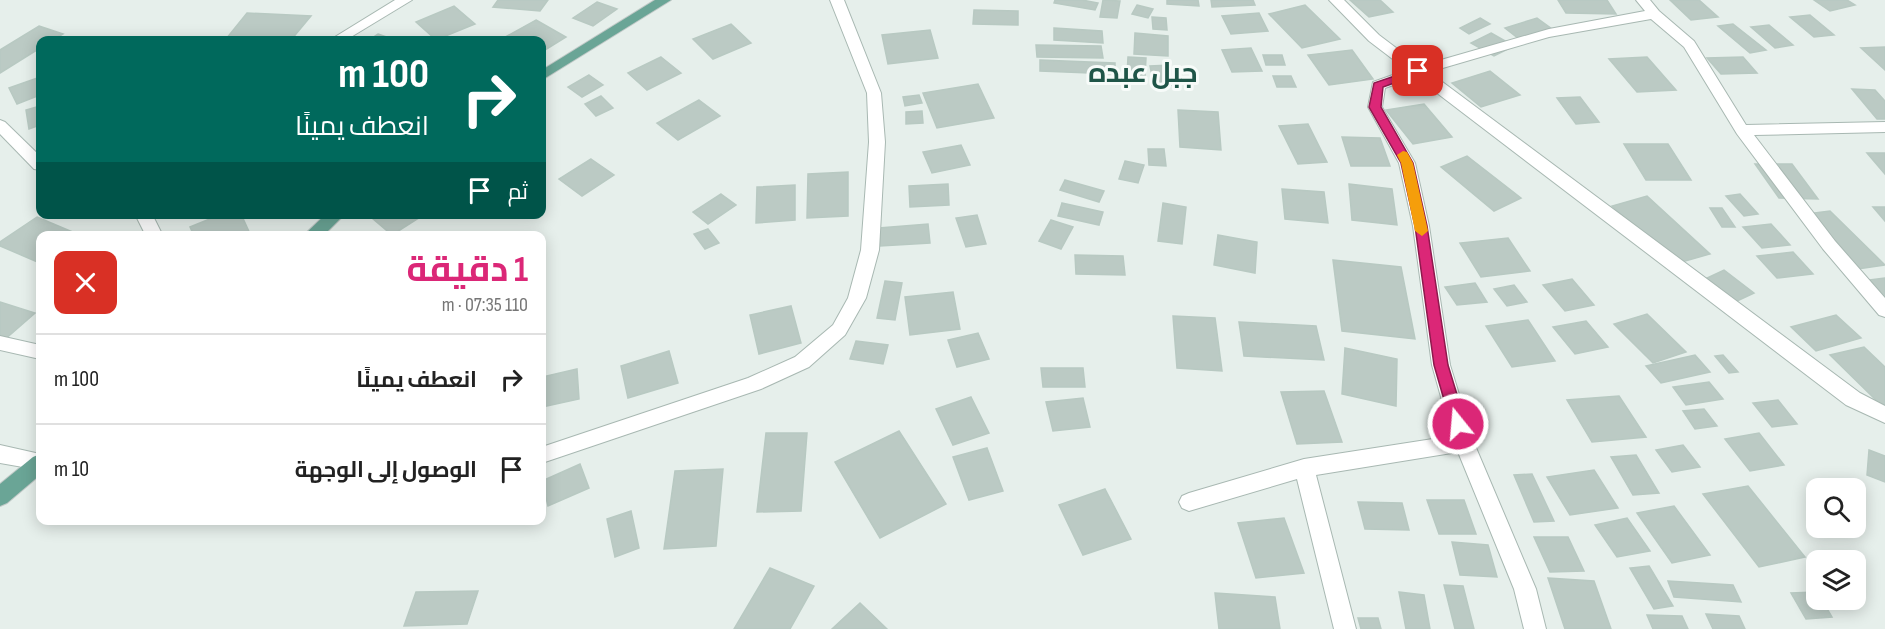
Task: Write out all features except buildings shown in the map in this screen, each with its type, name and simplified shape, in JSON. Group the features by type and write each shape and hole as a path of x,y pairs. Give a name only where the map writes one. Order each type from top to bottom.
{"main road":[{"path":"546,74 664,0"},
{"path":"316,231 331,219"},
{"path":"0,497 36,466"}],"street":[{"path":"344,36 405,0"},
{"path":"546,454 754,384 802,362 839,330 857,298 870,250 877,142 874,93 837,0"},
{"path":"1336,0 1374,38 1853,399 1885,415"},
{"path":"1643,0 1654,14 1689,44 1742,130 1829,245 1885,310"},
{"path":"1535,629 1525,589 1464,443 1441,365 1421,226 1407,163 1375,107 1378,86 1418,71 1538,35 1600,21 1654,14"},
{"path":"0,125 36,161"},
{"path":"1742,130 1885,127"},
{"path":"0,343 36,351"},
{"path":"1189,502 1304,468 1464,443"},
{"path":"0,454 36,461"},
{"path":"1304,468 1345,629"}],"slow traffic":[{"path":"1403,155 1407,163 1422,231"}],"district":[{"name":"جبل عبده","path":"1143,73"}],"route":[{"path":"1418,71 1378,86 1375,94 1375,107 1407,163 1421,226 1441,365 1458,424"}]}
